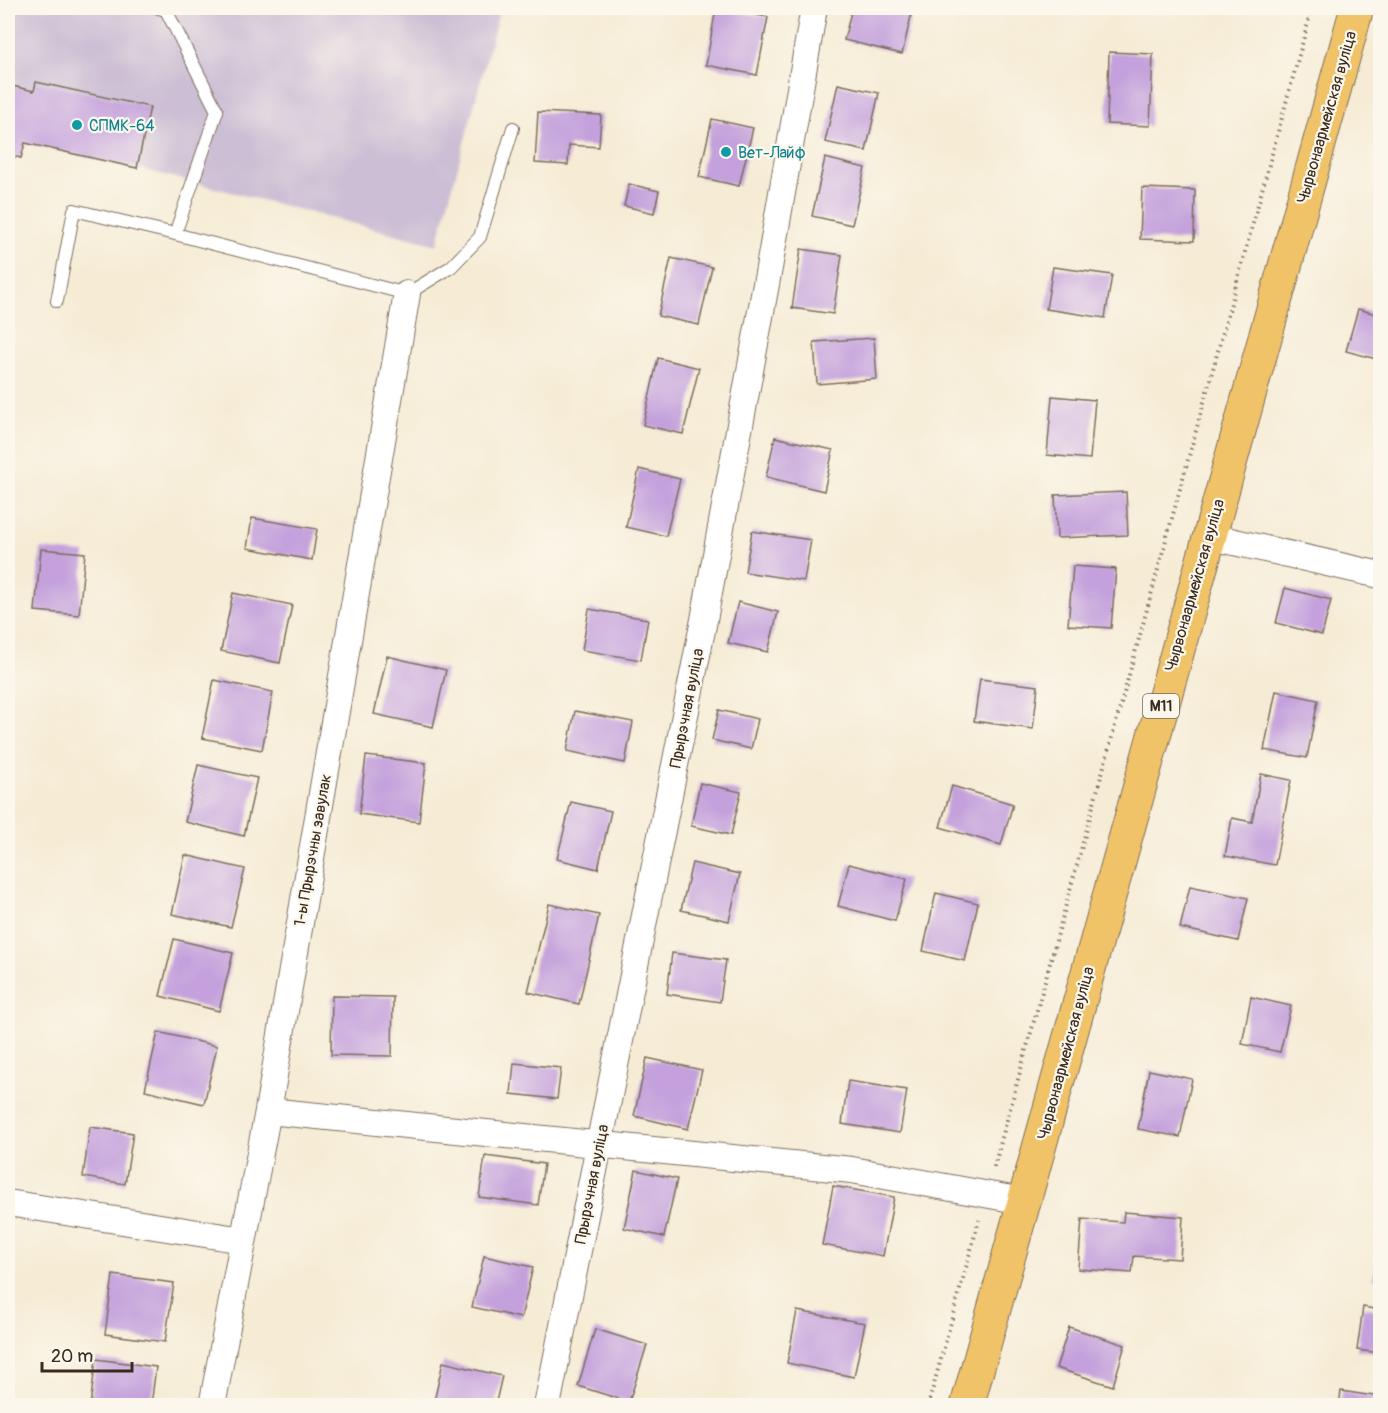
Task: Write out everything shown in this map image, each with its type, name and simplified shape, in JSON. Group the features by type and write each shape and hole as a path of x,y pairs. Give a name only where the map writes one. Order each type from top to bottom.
{"highway":[{"name":"Чырвонаармейская вуліца","path":"967,1406 1357,8"}],"street":[{"name":"Прырэчная вуліца","path":"547,1406 703,625 814,8"},
{"name":"1-ы Прырэчны завулак","path":"212,1406 268,1111 407,294"},
{"path":"1208,536 1380,575"},
{"path":"268,1111 852,1170 1023,1201"},
{"path":"8,1203 243,1240"}],"lane":[{"path":"159,8 166,10 217,111 175,234"},
{"path":"57,301 74,210 407,294 451,267 480,237 513,128"}],"path":[{"path":"928,1406 1312,8"}],"shaded area":[{"path":"8,8 500,8 437,245 137,168 25,143 21,158 8,155"}],"building":[{"path":"716,8 768,17 757,75 706,65"},
{"path":"852,8 913,8 902,54 844,40"},
{"path":"1109,52 1153,54 1150,126 1107,124"},
{"name":"СПМК-64","path":"36,82 150,107 137,168 25,143 21,158 8,155 8,85 34,91"},
{"path":"838,84 879,93 866,151 825,142"},
{"path":"538,112 601,115 599,147 569,145 568,165 535,163"},
{"name":"Вет-Лайф","path":"712,119 753,128 739,186 699,177"},
{"path":"825,158 865,168 852,225 812,216"},
{"path":"629,184 659,191 654,213 624,206"},
{"path":"1142,188 1195,190 1194,241 1140,239"},
{"path":"801,249 842,255 833,314 792,308"},
{"path":"671,258 712,267 699,325 658,316"},
{"path":"1053,267 1112,275 1105,318 1046,309"},
{"path":"1358,309 1380,315 1380,360 1346,351"},
{"path":"874,338 877,379 817,384 814,342"},
{"path":"658,358 699,368 683,434 643,425"},
{"path":"1052,396 1095,400 1090,459 1047,455"},
{"path":"775,437 833,450 824,491 766,477"},
{"path":"639,469 680,479 666,536 626,527"},
{"path":"1126,492 1128,535 1057,538 1055,495"},
{"path":"252,518 317,529 312,560 247,548"},
{"path":"752,531 811,540 804,581 745,572"},
{"path":"41,549 85,553 79,615 35,611"},
{"path":"1073,566 1116,569 1111,628 1068,625"},
{"path":"1285,588 1331,600 1322,635 1276,623"},
{"path":"233,593 292,605 280,663 221,651"},
{"path":"738,602 778,612 768,652 728,643"},
{"path":"589,609 648,619 641,660 582,650"},
{"path":"387,656 446,670 433,727 374,714"},
{"path":"980,679 1038,686 1033,729 974,721"},
{"path":"214,680 273,692 262,750 202,738"},
{"path":"1276,691 1318,700 1307,758 1264,750"},
{"path":"719,710 758,719 751,749 712,740"},
{"path":"575,711 633,722 625,763 567,751"},
{"path":"366,756 426,763 419,822 359,814"},
{"path":"198,765 257,778 244,836 185,822"},
{"path":"1261,774 1291,780 1275,865 1225,856 1232,818 1252,822"},
{"path":"700,783 741,792 731,835 691,826"},
{"path":"952,786 1013,804 1001,845 940,827"},
{"path":"571,802 611,811 598,869 557,859"},
{"path":"185,855 245,869 231,927 172,914"},
{"path":"692,863 740,874 729,921 681,910"},
{"path":"849,864 907,879 895,921 838,906"},
{"path":"1190,886 1248,898 1238,941 1180,928"},
{"path":"936,893 978,903 965,961 923,951"},
{"path":"549,904 599,915 579,1004 528,992"},
{"path":"174,939 233,953 219,1011 160,996"},
{"path":"672,953 726,960 720,1002 667,994"},
{"path":"332,996 393,997 392,1056 331,1055"},
{"path":"1251,997 1291,1006 1280,1052 1242,1044"},
{"path":"158,1032 217,1046 204,1104 145,1090"},
{"path":"647,1058 702,1070 688,1129 634,1116"},
{"path":"514,1063 561,1068 557,1099 511,1094"},
{"path":"1149,1070 1192,1079 1180,1137 1138,1129"},
{"path":"848,1081 907,1090 900,1133 842,1124"},
{"path":"90,1127 133,1133 125,1184 83,1177"},
{"path":"485,1156 544,1164 538,1205 479,1197"},
{"path":"636,1170 677,1179 664,1237 624,1228"},
{"path":"833,1186 894,1197 883,1256 822,1245"},
{"path":"1124,1212 1183,1217 1180,1259 1134,1256 1132,1273 1078,1269 1082,1219 1123,1222"},
{"path":"1380,1252 1380,1280 1373,1278"},
{"path":"484,1256 533,1267 521,1318 472,1307"},
{"path":"113,1275 174,1283 165,1342 105,1334"},
{"path":"1363,1307 1380,1310 1380,1353 1357,1350"},
{"path":"797,1311 865,1323 854,1377 787,1363"},
{"path":"1069,1327 1125,1345 1113,1386 1056,1368"},
{"path":"595,1329 647,1345 629,1402 578,1386"},
{"path":"96,1359 156,1367 151,1406 90,1406"},
{"path":"443,1362 502,1376 495,1406 433,1406"},
{"path":"1341,1391 1380,1397 1380,1406 1339,1406"}],"place":[{"name":"СПМК-64","path":"77,125"},
{"name":"Вет-Лайф","path":"726,152"}]}
